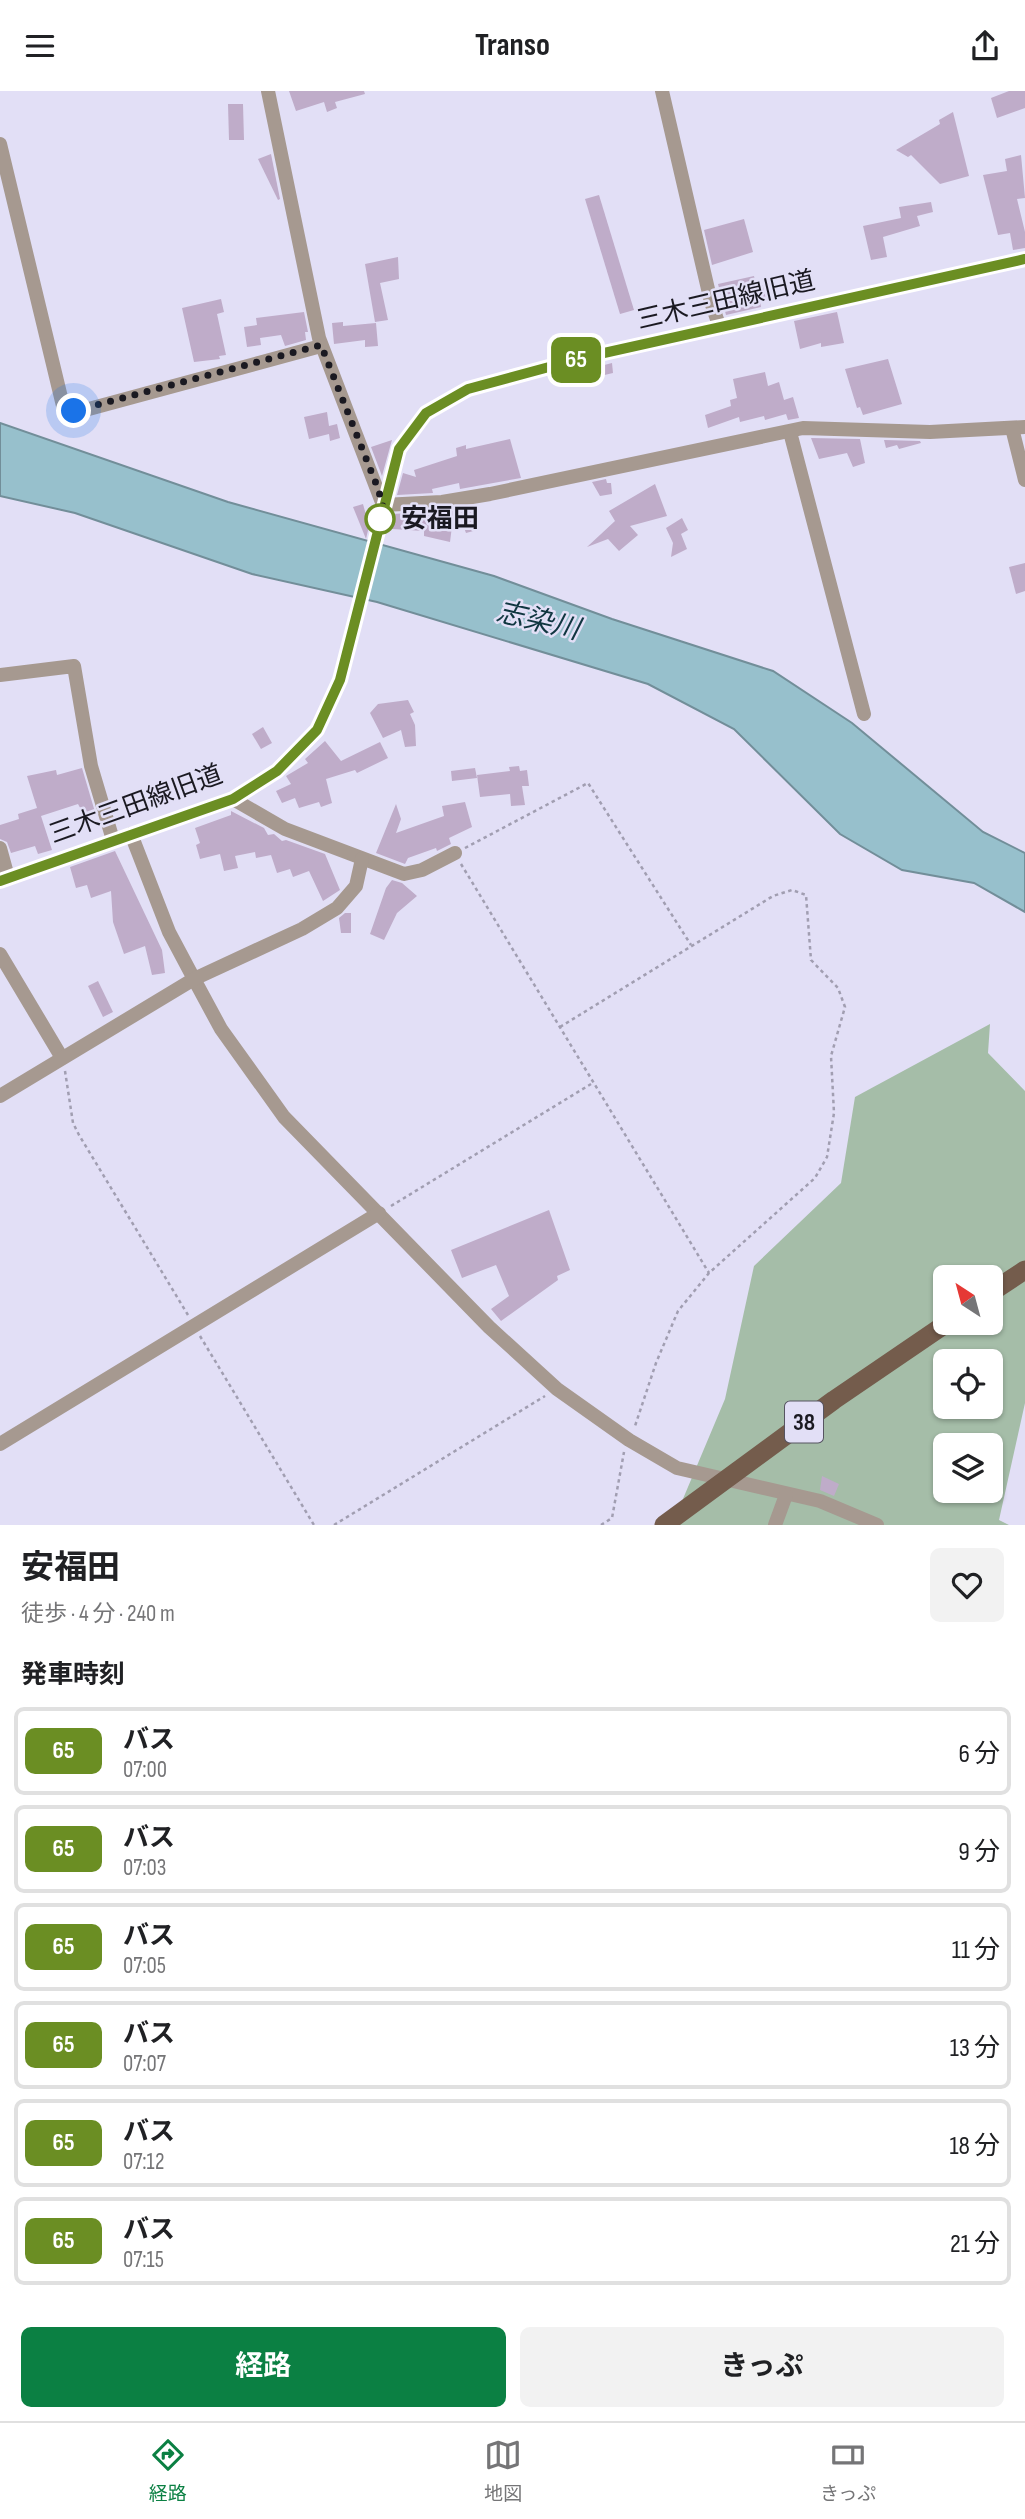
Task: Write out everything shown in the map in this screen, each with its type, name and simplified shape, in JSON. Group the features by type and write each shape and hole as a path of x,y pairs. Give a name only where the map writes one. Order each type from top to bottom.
{"main road":[{"path":"1003,1284 1025,1270"},
{"name":"38","path":"664,1525 933,1333"}],"street":[{"path":"268,91 321,345 383,505 442,502 490,494 631,462 803,428 930,432 1019,428 1025,480"},
{"path":"662,91 710,302 720,328"},
{"path":"0,144 64,410 74,413 321,345"},
{"name":"三木三田線旧道","path":"4,879 233,799 277,771 317,730 340,680 399,449 426,413 468,389 586,357 1025,259"},
{"path":"790,432 864,714"},
{"path":"0,675 75,666 90,766 113,840"},
{"path":"233,799 285,829 404,874 422,870 455,853"},
{"path":"131,834 169,932 194,979 221,1028 284,1117 489,1327 557,1389 629,1440 677,1468 820,1501 877,1525"},
{"path":"0,848 4,879"},
{"path":"0,1096 194,979 302,929 337,908 356,886 362,859"},
{"path":"0,954 62,1058"},
{"path":"0,1444 379,1213"},
{"path":"775,1525 786,1495"}],"path":[{"path":"691,945 588,783 455,853 709,1273"},
{"path":"560,1027 773,896 792,890 806,895 811,960 838,988 845,1007 831,1056 834,1113 827,1157 815,1178 709,1273 678,1311 623,1454 612,1518 601,1525"},
{"path":"62,1058 73,1123 314,1525"},
{"path":"379,1213 593,1083"},
{"path":"334,1525 557,1389"}],"shaded area":[{"path":"990,1024 988,1053 1025,1091 1025,1403 1003,1502 1003,1433 933,1433 933,1503 1003,1503 999,1520 1009,1525 672,1525 725,1399 754,1266 841,1183 855,1097"}],"water":[{"name":"志染川","path":"0,423 228,502 494,576 612,619 773,671 852,723 983,832 1025,853 1025,912 974,883 902,870 840,834 734,729 648,684 377,602 252,574 75,513 0,496"}],"building":[{"path":"289,91 364,91 365,94 335,102 337,108 327,112 324,102 296,111"},
{"path":"1009,91 1025,91 1025,108 997,118 991,98"},
{"path":"228,104 243,104 244,140 229,140"},
{"path":"953,112 969,176 940,184 911,155 908,157 896,150 940,124 939,120"},
{"path":"271,154 280,199 278,200 258,159"},
{"path":"1021,155 1025,198 1017,199 1025,232 1025,248 1013,250 1010,233 998,235 983,175 1007,171 1005,159"},
{"path":"599,195 634,310 620,314 585,199"},
{"path":"931,202 933,212 917,216 920,226 883,237 887,257 871,260 863,226 901,218 899,207"},
{"path":"744,219 753,252 712,265 704,230"},
{"path":"398,257 399,279 380,283 388,320 375,322 365,264"},
{"path":"754,276 756,286 763,285 766,298 760,300 761,307 726,315 718,284"},
{"path":"221,299 224,312 217,314 226,355 219,356 220,359 194,362 182,308"},
{"path":"304,312 308,332 305,332 306,340 285,346 281,335 260,338 261,345 247,347 244,327 257,325 256,318"},
{"path":"837,312 844,343 821,347 821,343 800,349 794,321"},
{"path":"343,322 343,326 376,323 378,346 365,347 365,340 334,344 332,323"},
{"path":"888,359 902,404 863,415 860,407 857,408 845,369"},
{"path":"612,363 613,373 583,380 581,371"},
{"path":"765,372 768,386 779,382 784,400 793,397 799,418 788,420 786,414 765,420 764,416 740,422 739,417 708,428 705,415 731,406 730,400 737,398 733,379"},
{"path":"327,412 329,426 337,424 340,438 330,441 329,434 309,439 304,417"},
{"path":"811,438 860,439 865,463 853,467 847,453 819,459"},
{"path":"510,439 521,478 460,489 459,483 432,489 433,493 397,495 403,473 416,477 414,470 457,456 456,448 466,445 466,449"},
{"path":"392,440 390,447 382,476 371,447"},
{"path":"884,440 921,443 899,449 897,445 886,448"},
{"path":"606,479 607,483 611,483 612,494 600,496 592,482"},
{"path":"655,484 667,516 630,526 638,535 619,551 608,539 587,547 615,521 609,511"},
{"path":"363,504 369,526 366,539 353,507"},
{"path":"471,507 477,530 466,533 457,509"},
{"path":"454,510 450,542 424,536 424,531 392,529 393,514"},
{"path":"682,518 688,530 681,534 687,549 671,557 673,543 666,528"},
{"path":"1025,563 1025,591 1016,594 1009,567"},
{"path":"408,700 414,712 410,714 415,725 416,746 405,747 401,730 383,738 370,713 378,704"},
{"path":"263,727 272,743 261,749 252,734"},
{"path":"325,741 341,761 380,742 388,758 357,773 355,770 326,779 332,803 321,807 319,802 299,808 295,798 282,803 276,791 291,784 286,776 308,763 305,759"},
{"path":"519,766 520,771 527,770 529,786 522,786 525,805 511,806 510,794 480,797 477,775 510,771 509,767"},
{"path":"82,768 95,812 84,815 78,804 41,816 52,850 38,854 35,846 11,853 7,842 0,839 0,825 19,819 18,814 37,808 27,776 56,770 57,775"},
{"path":"475,768 477,778 452,781 451,771"},
{"path":"465,802 472,827 449,838 451,844 437,851 436,848 408,858 405,864 376,853 396,804 401,819 396,833 444,816 442,806"},
{"path":"231,811 264,828 268,835 274,834 282,841 286,840 325,854 340,890 323,901 309,871 293,877 290,869 277,873 271,855 256,858 255,852 235,856 238,868 224,871 220,854 200,859 196,845 200,843 195,828 231,815"},
{"path":"115,851 162,950 165,973 152,975 145,946 124,954 113,922 111,891 91,898 87,885 76,888 70,867"},
{"path":"392,880 402,883 417,896 397,913 384,940 370,934 386,888"},
{"path":"345,913 351,913 351,933 341,933 339,918"},
{"path":"98,981 113,1012 103,1017 88,986"},
{"path":"549,1210 570,1270 557,1276 558,1280 501,1321 491,1309 509,1296 496,1265 462,1278 451,1250"},
{"path":"822,1476 839,1484 834,1496 820,1490"}],"bus line":[{"name":"65","path":"0,881 233,799 277,771 317,730 340,680 399,449 426,413 468,389 586,357 1025,259"}],"place":[{"name":"安福田","path":"380,519"}],"route":[{"path":"74,411 321,345 383,505 378,527 380,519"}]}
